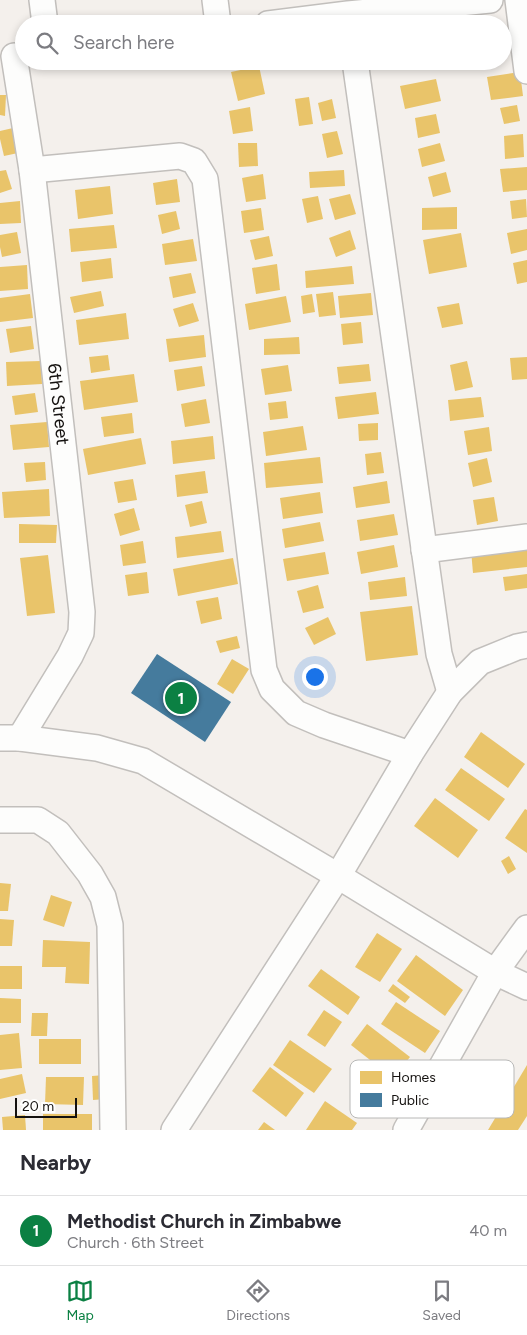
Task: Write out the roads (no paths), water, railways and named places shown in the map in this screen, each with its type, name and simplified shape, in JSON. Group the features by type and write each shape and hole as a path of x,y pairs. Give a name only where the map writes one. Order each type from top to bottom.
{"street":[{"path":"42,0 44,15"},
{"path":"215,0 217,15"},
{"path":"358,15 380,5 490,0"},
{"path":"518,0 527,71"},
{"name":"6th Street","path":"10,738 70,656 82,632 82,612 32,170 15,70"},
{"path":"356,70 439,654 450,692"},
{"path":"32,170 180,156 194,160 205,179 264,670 272,689 296,713 324,725 410,754"},
{"path":"424,550 527,538"},
{"path":"174,1130 338,876 410,754 450,692 480,662 517,647 527,645"},
{"path":"10,738 97,748 143,761 338,876 495,972 527,987"},
{"path":"0,820 38,820 58,833 90,874 103,897 110,925 113,1130"},
{"path":"445,1060 495,972 527,928"},
{"path":"406,1130 413,1118"}],"place":[{"name":"Methodist Church in Zimbabwe","path":"181,698"}]}
